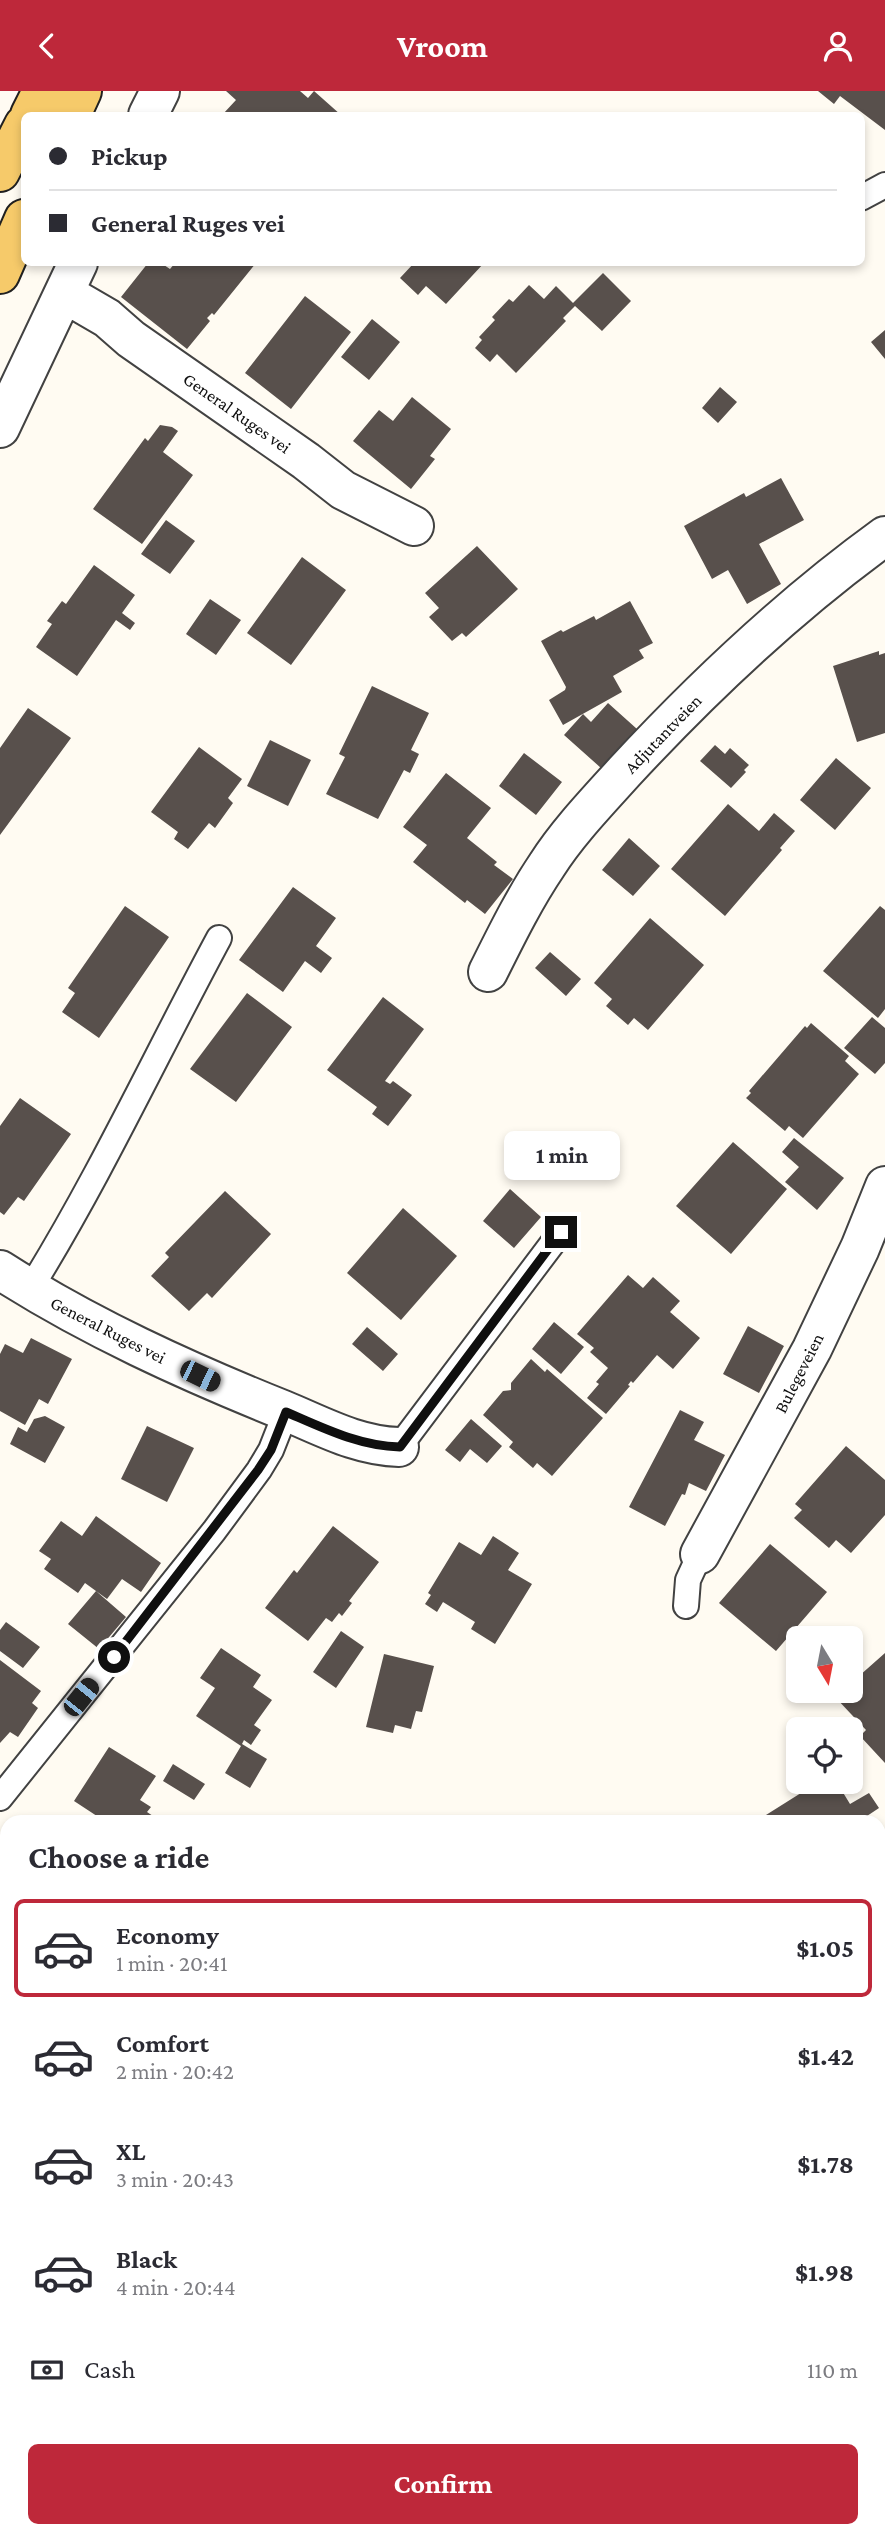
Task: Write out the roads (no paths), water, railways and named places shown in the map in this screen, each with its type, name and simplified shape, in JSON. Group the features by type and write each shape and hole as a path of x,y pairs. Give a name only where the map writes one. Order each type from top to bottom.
{"main road":[{"path":"32,112 42,91"},
{"path":"72,112 82,91"},
{"path":"0,172 21,131"},
{"path":"0,274 21,226"}],"street":[{"path":"150,112 160,91"},
{"name":"General Ruges vei","path":"0,428 71,278 107,318 131,339 306,461 343,490 414,526"},
{"name":"Adjutantveien","path":"488,972 547,864 659,734 796,606 885,536"},
{"name":"Bulegeveien","path":"700,1555 812,1349 860,1248 885,1186"},
{"name":"General Ruges vei","path":"15,1280 219,1385 375,1447 400,1447"}],"lane":[{"path":"865,196 885,185"},
{"path":"15,1280 101,1166 160,1047 219,938"},
{"name":"General Ruges vei","path":"400,1447 561,1232"},
{"path":"0,1798 244,1490 271,1450 286,1412"},
{"path":"686,1606 688,1580 700,1555"}]}
